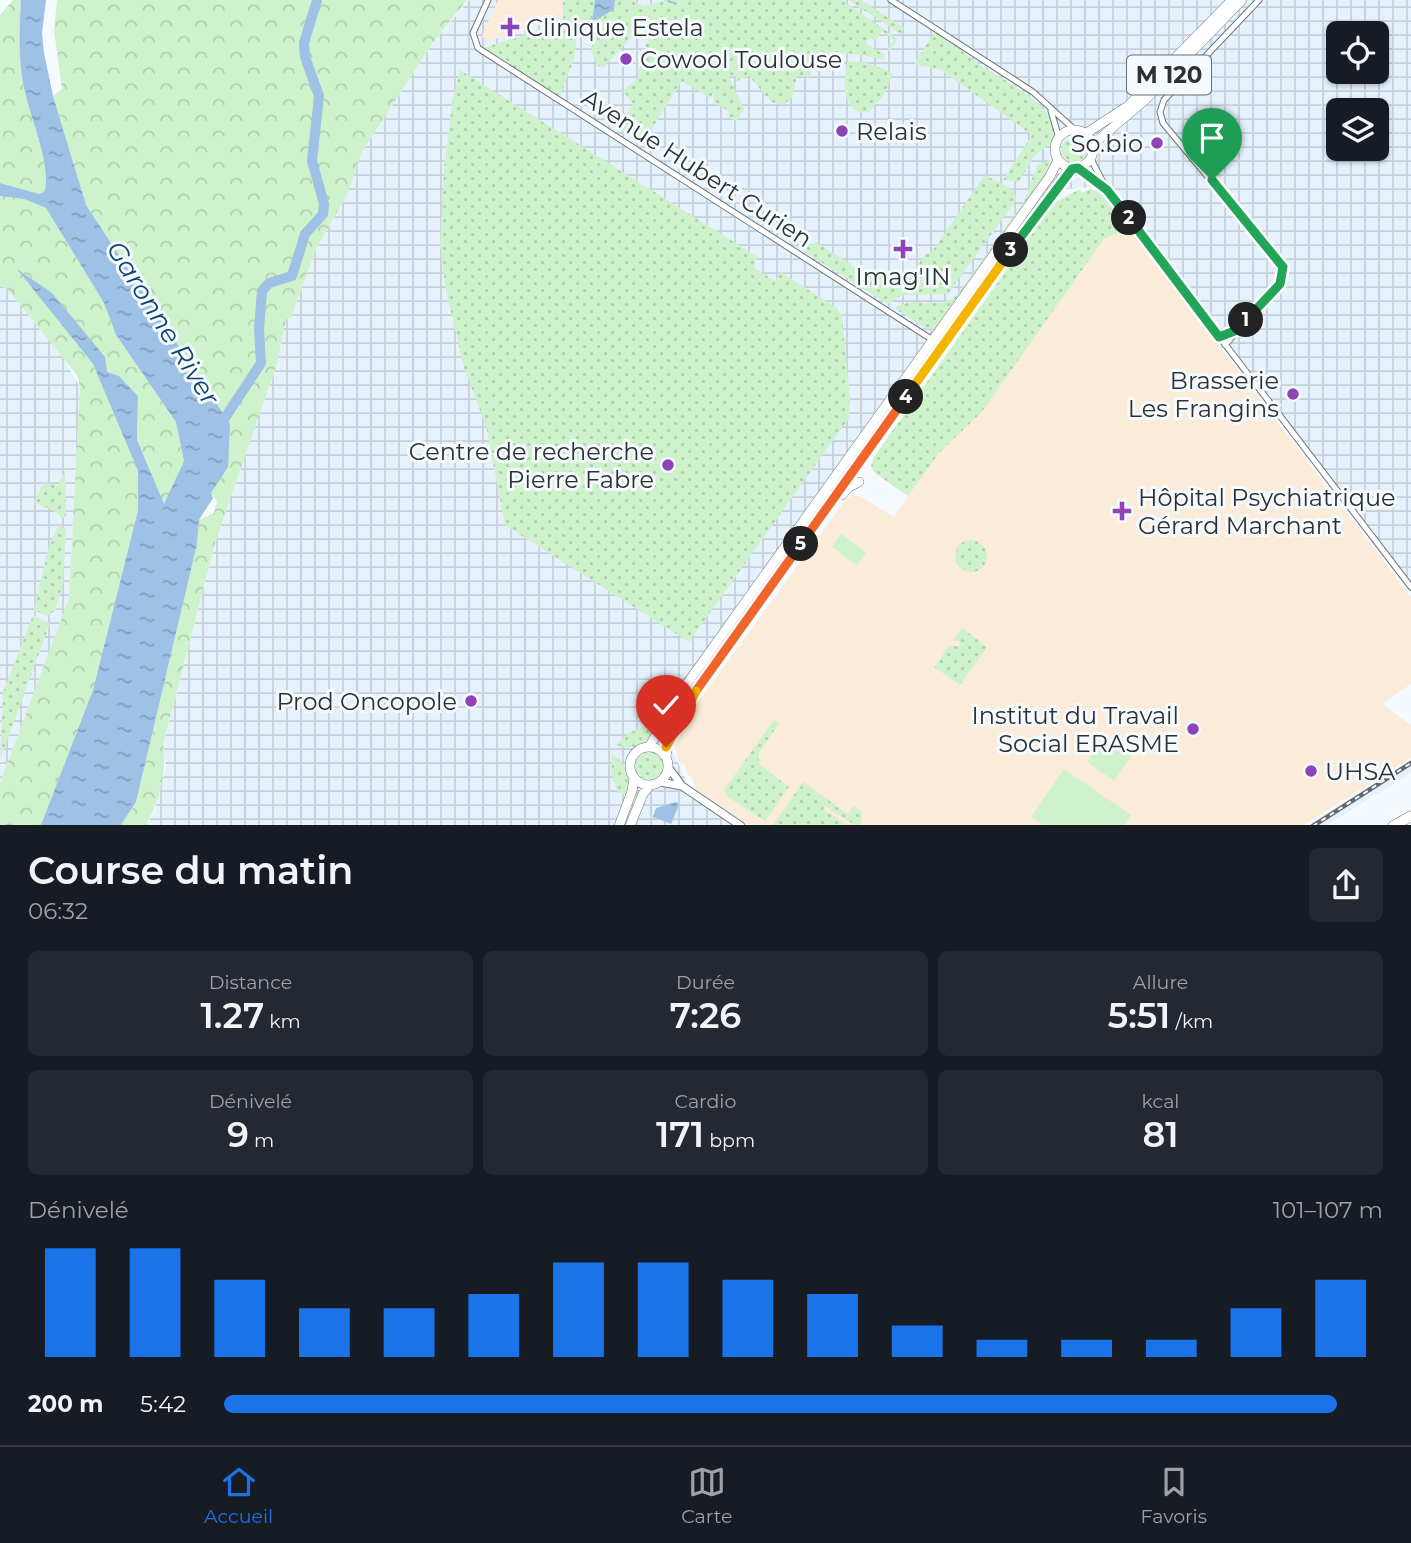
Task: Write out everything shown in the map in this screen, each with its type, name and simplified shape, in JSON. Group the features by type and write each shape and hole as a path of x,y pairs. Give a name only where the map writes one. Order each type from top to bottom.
{"highway":[{"path":"1393,825 1411,816"}],"main road":[{"name":"M 120","path":"1085,134 1128,106 1232,0"},
{"name":"M 120","path":"1093,145 1145,100 1242,0"},
{"path":"619,825 632,791 634,778 630,767 633,756 649,747 684,688 1050,176 1058,160 1055,145 1059,138 1074,130 1085,134 1093,145 1091,159 1075,168 942,346 690,699 667,740 668,767 655,783 630,825"},
{"path":"1058,160 1075,168"},
{"path":"813,527 849,487 859,482"},
{"path":"649,747 657,748 666,757"},
{"path":"634,778 655,783"}],"street":[{"name":"Avenue Hubert Curien","path":"488,0 473,33 478,48 942,346"},
{"path":"891,0 1034,92 1074,130"},
{"path":"1225,345 1280,284 1283,267 1163,123 1160,112 1164,100 1259,0"},
{"path":"1050,108 1059,138"},
{"path":"1091,159 1107,190 1411,587"},
{"path":"1075,168 1107,190"},
{"path":"1219,337 1237,330"},
{"path":"668,767 682,786 741,825"},
{"path":"655,783 682,786"}],"shaded area":[{"path":"469,0 1411,0 1411,593 1099,186 1059,190 683,718 672,749 689,787 739,825 147,825 155,810 166,767 163,746 216,540 277,364 286,319 291,318 316,249 347,195 362,152 432,44"},
{"name":"Clinique Estela","path":"498,0 563,0 562,18 486,42 482,36"},
{"name":"Hôpital Psychiatrique Gérard Marchant","path":"1092,188 1093,191 1099,188 1411,597 1411,684 1382,704 1411,725 1411,758 1304,825 748,825 696,789 684,763 680,764 675,747 685,720 846,499 853,495 860,496 894,517 908,496 875,473 871,466 874,457 1054,203 1080,189 1082,193"},
{"path":"0,285 8,290 64,359 80,387 69,598 0,783"},
{"path":"1411,760 1411,773 1327,825 1308,825"}],"green space":[{"path":"13,0 21,0 21,70 45,167 45,191 39,194 0,183 0,15"},
{"path":"57,0 467,0 432,44 362,152 347,195 316,249 291,318 286,319 277,364 216,540 163,745 161,786 146,825 121,825 136,802 197,544 199,520 214,513 217,501 211,493 230,424 86,205 53,96 62,89 54,30"},
{"path":"563,0 632,0 643,6 668,0 842,0 898,39 890,51 887,51 894,39 882,31 875,41 869,38 866,44 885,55 884,60 852,54 828,58 822,63 821,71 811,71 811,77 797,76 792,98 783,105 771,102 749,76 737,81 735,76 729,77 744,109 736,121 728,116 730,112 714,102 714,93 710,98 682,81 642,144 618,128 633,104 623,91 640,76 637,72 650,49 645,46 651,36 639,29 603,68 598,66 591,51 595,36 585,29 578,31 574,59 560,97 483,48 563,22"},
{"path":"848,0 861,0 904,28 901,34"},
{"path":"934,33 1028,95 1049,116 1054,128 1054,141 1034,156 1019,182 1003,180 1032,135 941,70 914,64"},
{"path":"848,61 868,63 893,73 884,95 869,112 858,112 846,96 845,75"},
{"path":"460,70 758,257 753,267 775,281 781,272 837,308 842,316 850,397 849,418 689,642 505,525 486,426 464,368 445,286 440,244 444,168 452,103"},
{"path":"1081,137 1088,143 1089,153 1080,163 1071,164 1061,154 1064,141"},
{"path":"1053,159 1052,165 936,329 927,329 894,308 910,302 942,302 957,295 1024,202 1037,165"},
{"path":"985,175 1012,189 1017,199 948,294 902,295 888,304 797,247 803,238 813,245 816,242 863,272 911,276 925,254 931,253"},
{"path":"1092,188 1093,191 1099,188 1137,237 1119,232 1104,239 981,413 939,453 908,496 875,473 871,466 874,457 1054,203 1080,189 1082,193"},
{"path":"0,196 24,199 46,208 104,303 116,335 176,422 184,461 164,505 137,440 138,396 119,376 107,372 52,293 19,271 93,364 138,471 138,510 93,690 41,825 0,825 0,783 69,598 80,387 77,375 8,290 0,285"},
{"path":"65,471 66,517 62,519 56,512 34,502 43,483 58,485"},
{"path":"58,525 66,529 63,584 55,611 47,616 34,610 48,549"},
{"path":"841,534 866,553 857,565 832,547"},
{"path":"971,540 983,544 987,556 983,568 971,572 959,568 955,556 959,544"},
{"path":"33,615 50,624 48,629 44,630 47,632 0,760 3,692"},
{"path":"962,628 987,647 960,685 934,667 949,646 961,646 959,641 952,641"},
{"path":"774,720 779,724 759,752 759,764 789,787 765,821 728,797 724,790"},
{"path":"650,724 656,730 644,743 634,747 616,745 628,733"},
{"path":"1105,736 1132,755 1114,781 1087,762"},
{"path":"650,751 660,755 664,765 660,775 650,779 640,775 636,765 640,755"},
{"path":"612,754 628,772 628,796 618,793 611,773"},
{"path":"1064,769 1131,815 1124,825 1043,825 1031,817"},
{"path":"803,782 848,814 854,806 861,811 862,823 858,825 825,806 823,809 847,825 773,825"}],"water":[{"name":"Garonne River","path":"21,0 46,0 42,33 44,53 53,96 86,205 230,424 228,467 211,493 213,498 199,520 197,544 136,802 121,825 41,825 93,690 138,510 138,471 93,364 17,269 52,293 105,357 107,372 119,376 138,396 137,440 164,504 184,461 176,422 116,335 104,303 46,208 24,199 0,196 0,183 39,194 45,191 43,155 21,70"},
{"path":"595,0 615,0 614,9 592,23"},
{"path":"676,802 679,805 671,824 653,817 656,808"}],"waterway":[{"name":"Garonne River","path":"217,430 261,363 259,329 262,291 269,283 292,276 305,234 323,214 324,204 312,161 319,96 305,57 304,43 317,0"},
{"path":"668,1 674,3"}],"railway":[{"path":"1315,825 1411,763"}],"place":[{"name":"Clinique Estela","path":"510,27"},
{"name":"Cowool Toulouse","path":"626,59"},
{"name":"Relais","path":"842,131"},
{"name":"So.bio","path":"1157,143"},
{"name":"Imag'IN","path":"903,249"},
{"name":"Brasserie Les Frangins","path":"1293,394"},
{"name":"Centre de recherche Pierre Fabre","path":"668,465"},
{"name":"Hôpital Psychiatrique Gérard Marchant","path":"1122,511"},
{"name":"Prod Oncopole","path":"471,701"},
{"name":"Institut du Travail Social ERASME","path":"1193,729"},
{"name":"UHSA","path":"1311,771"}],"route":[{"path":"666,747 667,740 690,699 1064,175 1072,169 1078,168 1107,190 1219,337 1237,330 1276,289 1283,279 1284,271 1281,262 1212,180"}]}
